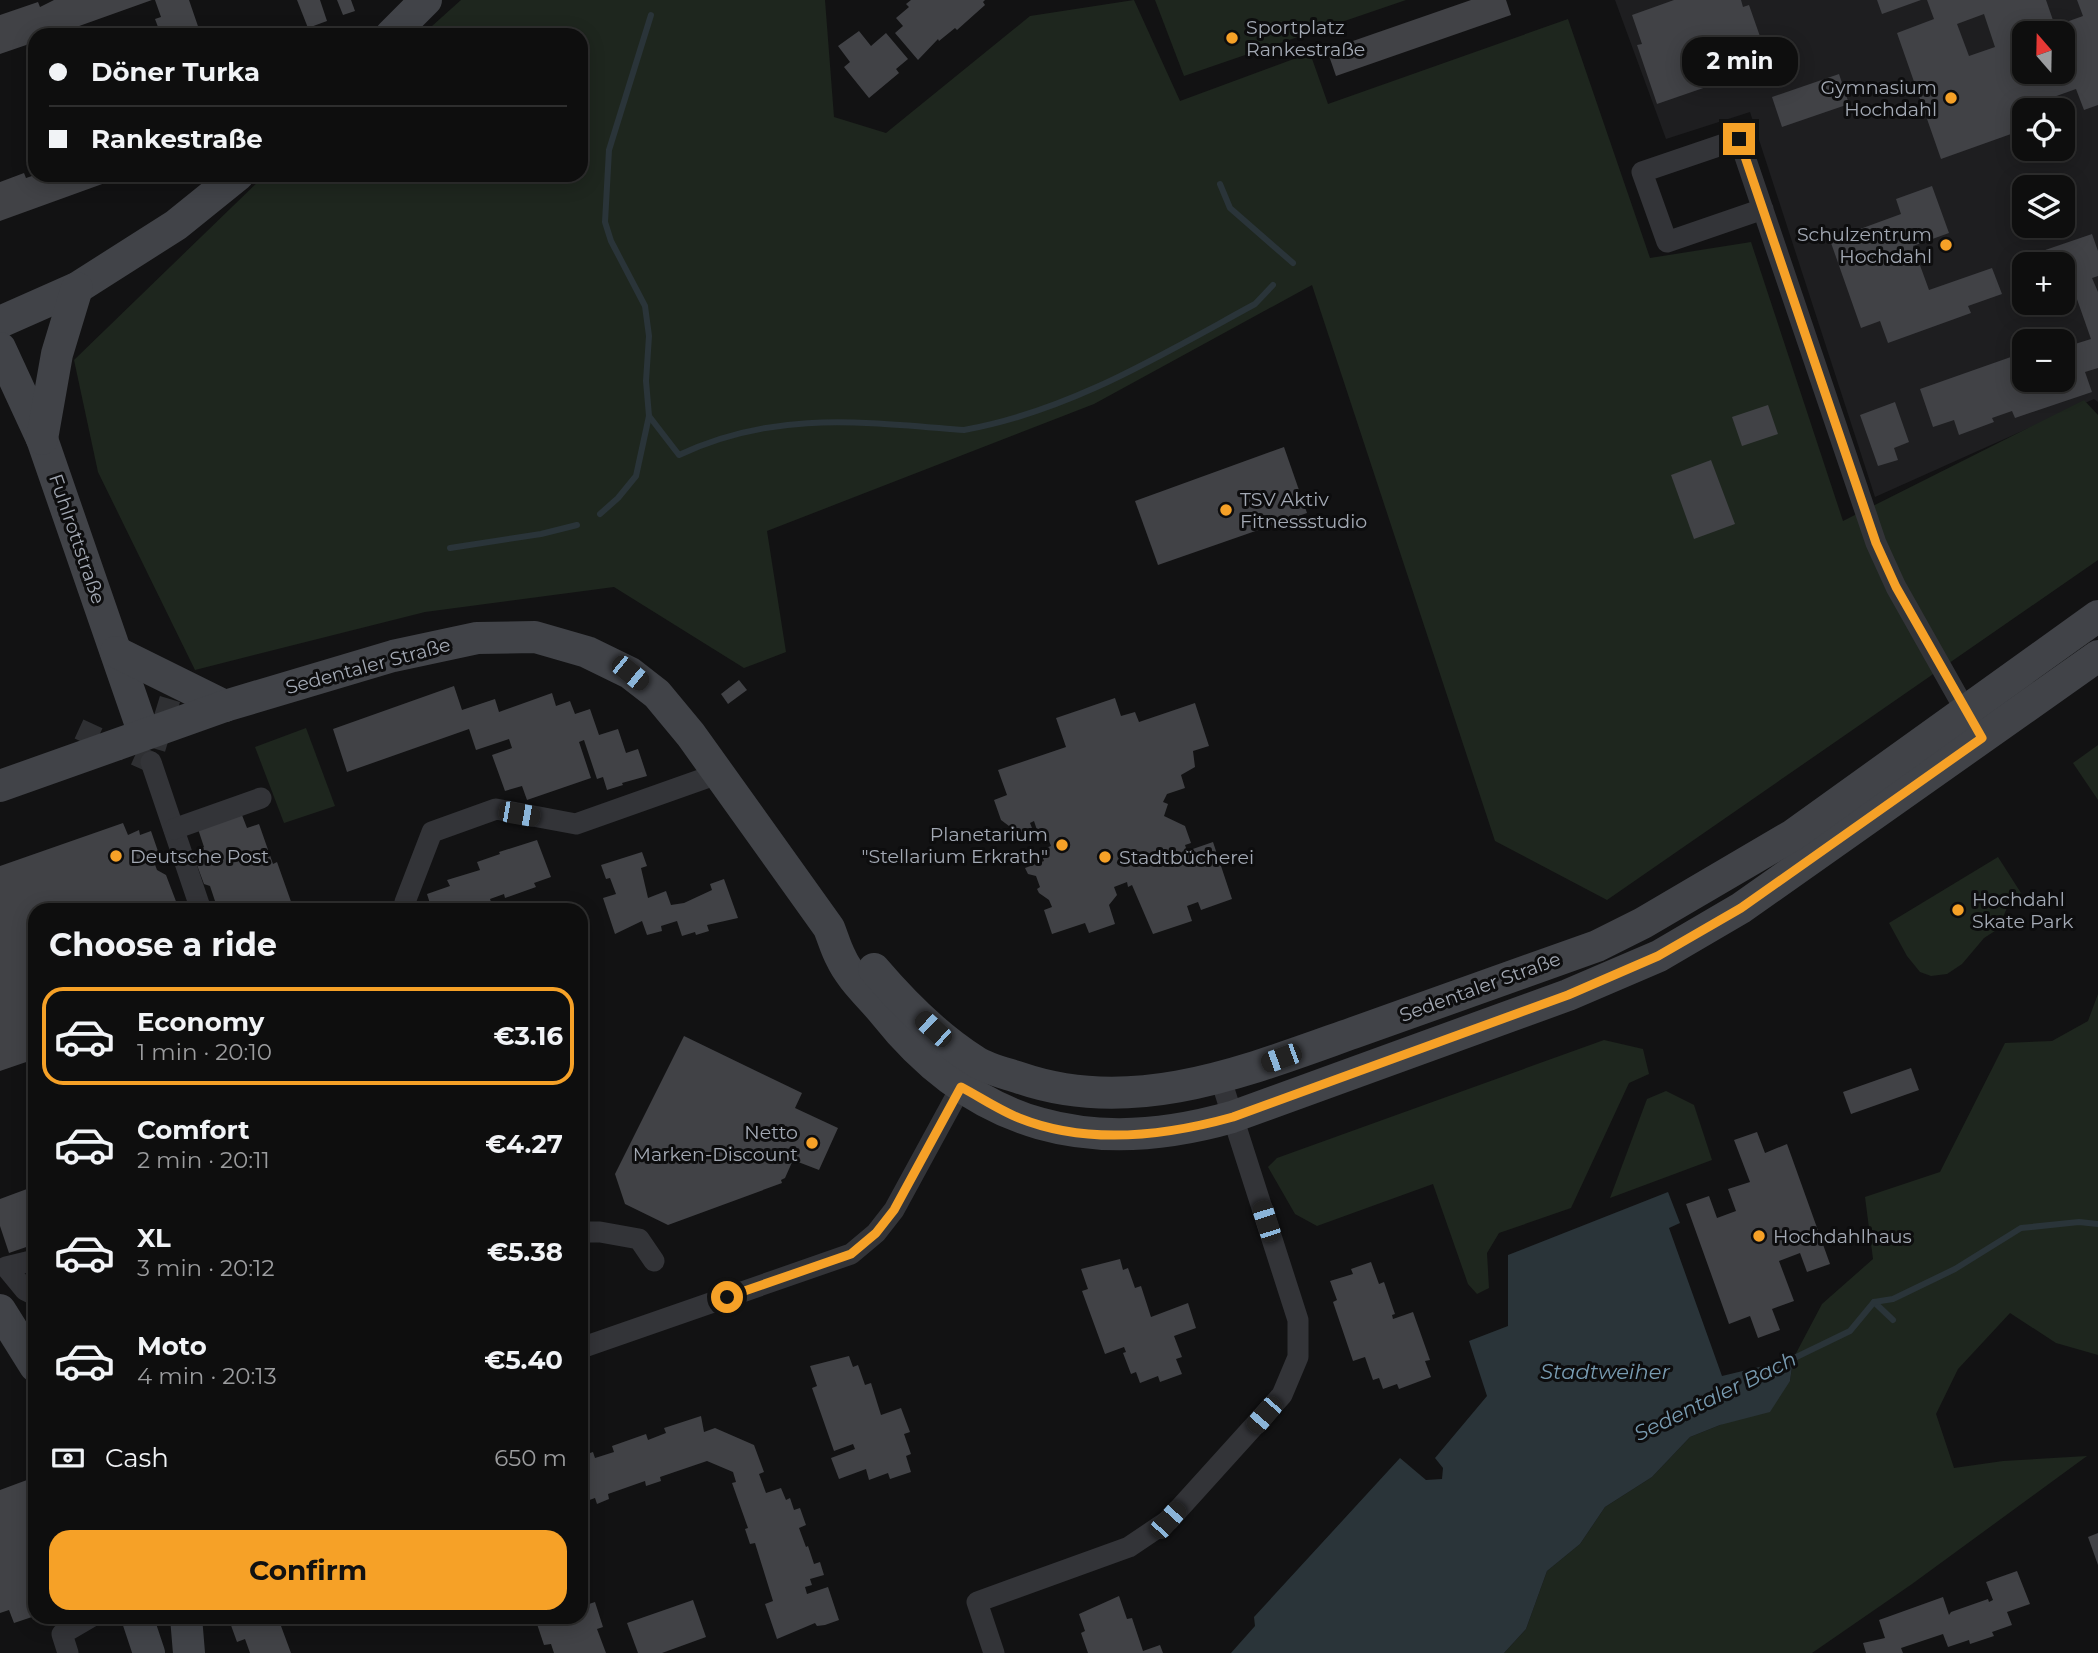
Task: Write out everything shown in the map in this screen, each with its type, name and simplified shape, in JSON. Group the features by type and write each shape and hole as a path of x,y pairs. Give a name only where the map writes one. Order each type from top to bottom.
{"street":[{"path":"398,28 426,0"},
{"path":"1763,209 1667,242 1642,172 1739,139 1763,209 1876,543 1896,587 1982,738"},
{"path":"0,322 77,288 176,225 229,182"},
{"path":"42,439 57,354 77,288"},
{"name":"Fuhlrottstraße","path":"0,348 42,439 148,748"},
{"name":"Sedentaler Straße","path":"969,1075 1084,1092 1135,1094 1183,1087 1252,1069 1597,946 1643,923 1793,835 2098,616"},
{"name":"Sedentaler Straße","path":"0,786 148,748 225,706 393,656 477,638 535,637 587,652 630,673 657,694 720,774 829,928 842,960 901,1034 969,1075 1018,1118 1055,1129 1145,1134 1193,1128 1233,1117 1568,995 1658,956 1741,908 2098,656"},
{"path":"116,652 225,706"},
{"path":"148,748 199,903"},
{"path":"405,902 432,832 496,809 576,824 720,774"},
{"path":"174,829 261,798"},
{"path":"588,1346 851,1254 876,1233 894,1210 969,1075"},
{"path":"994,1653 977,1602 1129,1547 1168,1520 1282,1395 1298,1357 1298,1320 1220,1077"},
{"path":"588,1232 639,1239 654,1261"},
{"path":"28,1262 6,1267 28,1292"},
{"path":"0,1310 28,1355"},
{"path":"68,1653 62,1634 79,1624"},
{"path":"139,1624 149,1653"},
{"path":"186,1624 188,1653"}],"shaded area":[{"path":"461,0 825,0 834,117 886,133 1030,16 1134,0 1180,101 1310,53 1328,104 1568,19 1650,258 1751,242 1843,521 2084,400 2098,415 2098,560 1607,900 1495,841 1312,285 1094,404 767,531 786,652 744,668 614,587 425,612 195,670 98,472 74,360 258,182 588,182 588,28 430,28"},
{"name":"Sportplatz Rankestraße","path":"1155,0 1406,0 1184,76"},
{"name":"Schulzentrum Hochdahl","path":"1615,0 2098,0 2098,402 2094,399 1875,497 1750,112 1666,139"},
{"path":"306,728 335,806 284,823 255,747"},
{"path":"2098,745 2098,800 2073,763"},
{"name":"Hochdahl Skate Park","path":"1998,857 2021,893 2009,903 1998,929 1984,938 1962,964 1947,974 1931,976 1920,972 1907,956 1889,923"},
{"path":"2098,994 2098,1355 2056,1343 2010,1313 1958,1369 1936,1414 1954,1468 2003,1461 2087,1456 1912,1584 1812,1653 1504,1653 1526,1629 1547,1571 1580,1544 1605,1507 1652,1477 1690,1437 1720,1425 1790,1381 1793,1359 1822,1304 1873,1259 1865,1197 1940,1172 2005,1043 2052,1041 2088,1021"},
{"path":"1604,1040 1643,1049 1649,1074 1629,1083 1571,1208 1499,1233 1487,1253 1489,1288 1477,1294 1468,1284 1433,1184 1317,1226 1295,1214 1268,1167 1277,1158"},
{"path":"1666,1091 1694,1105 1712,1160 1610,1198 1647,1099"}],"water":[{"name":"Stadtweiher","path":"1668,1192 1680,1223 1669,1228 1722,1376 1793,1359 1790,1381 1770,1412 1720,1425 1690,1437 1652,1477 1605,1507 1580,1544 1547,1571 1526,1629 1504,1653 1231,1653 1255,1626 1254,1617 1400,1458 1426,1480 1442,1479 1443,1468 1435,1458 1487,1396 1469,1341 1508,1326 1508,1255"}],"building":[{"path":"54,0 152,0 74,28 28,28 28,44 0,54 0,15 38,2 40,7"},
{"path":"155,0 189,0 199,28 158,28 155,19 161,17"},
{"path":"297,0 320,0 327,21 308,28"},
{"path":"337,0 351,0 355,11 343,15"},
{"path":"911,0 985,0 985,5 957,30 955,28 939,41 938,39 918,60 895,33 903,26 896,18 909,7 906,4"},
{"path":"1471,0 1506,0 1511,15 1336,76 1327,50"},
{"path":"1674,0 1741,0 1743,7 1749,5 1770,65 1657,104 1637,45 1642,44 1632,15"},
{"path":"1877,0 1921,0 1882,14"},
{"path":"1927,0 2046,0 2053,21 2012,21 2012,84 2076,84 2076,21 2069,21 2083,16 2077,0 2098,0 2098,105 2084,110 2076,89 2051,98 2012,98 2012,134 1941,159 1897,33 1934,19","holes":["1984,14 1995,47 1969,56 1957,24"]},
{"path":"859,31 871,46 886,33 908,59 896,69 899,73 869,98 844,67 850,62 838,46"},
{"path":"1839,74 1849,104 1782,127 1772,97"},
{"path":"24,173 28,182 105,183 0,221 0,182"},
{"path":"1932,186 1949,233 1913,246 1929,290 1992,268 2002,294 1968,306 1971,313 1888,343 1880,321 1861,328 1830,240 1901,214 1896,199"},
{"path":"2092,234 2098,251 2098,276 2092,278 2098,292 2098,368 2085,372 2092,392 2015,418 2012,411 1992,418 1994,422 1959,435 1954,420 1933,427 1920,389 2012,357 2012,392 2075,392 2075,344 2091,339 2075,294 2075,252 2039,252"},
{"path":"1895,402 1909,442 1894,448 1898,460 1878,466 1860,415"},
{"path":"1768,405 1778,434 1742,446 1732,417"},
{"path":"1284,447 1307,513 1158,565 1135,501"},
{"path":"1711,460 1735,524 1694,539 1671,475"},
{"path":"739,680 747,690 728,704 721,694"},
{"path":"454,686 462,710 495,699 499,712 552,693 556,706 570,701 575,714 590,709 599,735 618,729 626,753 638,749 647,776 607,790 603,777 597,779 584,740 579,742 591,778 527,800 522,786 505,791 492,755 512,748 509,739 476,750 469,729 347,772 333,729"},
{"path":"1115,698 1121,716 1135,712 1139,722 1195,703 1209,746 1193,751 1195,767 1181,775 1185,788 1167,794 1163,802 1168,804 1164,816 1185,826 1191,843 1185,845 1187,851 1213,842 1232,899 1201,910 1198,902 1187,906 1192,921 1153,934 1132,885 1128,887 1127,882 1114,887 1117,895 1109,905 1115,924 1089,933 1085,923 1052,934 1044,910 1052,907 1049,900 1039,893 1036,876 1028,874 1025,868 1044,861 1040,850 1051,846 1046,833 1039,836 1034,821 1030,823 1032,828 1018,833 1016,828 1013,829 1001,820 994,800 1007,795 998,770 1066,747 1056,718"},
{"path":"240,810 247,828 259,824 273,864 277,862 292,903 216,903 210,886 204,884 194,857 198,849 204,847 197,826"},
{"path":"123,823 128,835 139,830 140,835 151,831 161,860 154,862 157,870 166,875 177,903 28,903 28,1061 0,1071 0,866"},
{"path":"537,840 551,877 534,883 536,887 505,898 504,894 490,899 491,903 430,903 427,894 450,886 447,880 480,870 477,862 500,854 499,852"},
{"path":"642,852 647,866 641,868 648,898 666,891 671,905 684,903 712,890 710,884 724,879 738,918 707,925 709,931 696,935 695,932 682,936 677,921 661,926 662,931 647,935 642,921 615,934 603,898 616,894 601,865"},
{"path":"684,1036 802,1093 795,1108 838,1128 819,1170 793,1160 785,1178 781,1180 782,1183 668,1225 625,1204 615,1174"},
{"path":"1911,1068 1919,1090 1851,1114 1843,1092"},
{"name":"Hochdahlhaus","path":"1757,1132 1765,1153 1787,1144 1830,1264 1807,1272 1800,1253 1779,1261 1794,1301 1772,1309 1780,1330 1758,1338 1750,1316 1729,1324 1686,1204 1709,1196 1717,1218 1736,1211 1728,1189 1750,1182 1734,1140"},
{"path":"28,1189 28,1246 9,1253 0,1226 0,1199"},
{"path":"1120,1259 1123,1270 1128,1268 1135,1288 1141,1286 1151,1317 1188,1303 1196,1328 1174,1336 1182,1357 1176,1359 1182,1374 1160,1382 1158,1376 1140,1383 1136,1372 1131,1374 1123,1353 1126,1352 1124,1347 1105,1354 1082,1291 1088,1289 1081,1269"},
{"path":"1371,1262 1379,1284 1384,1282 1395,1314 1392,1315 1393,1319 1413,1312 1430,1360 1425,1361 1431,1377 1399,1389 1397,1384 1383,1389 1379,1378 1373,1380 1365,1357 1353,1361 1333,1302 1337,1300 1330,1281 1353,1274 1351,1269"},
{"path":"849,1356 853,1367 858,1365 865,1385 871,1383 881,1415 901,1408 910,1432 904,1434 911,1454 906,1456 911,1472 890,1479 888,1473 869,1480 866,1469 839,1479 831,1458 855,1449 853,1444 834,1451 812,1388 817,1386 810,1366"},
{"path":"701,1416 704,1432 715,1428 754,1445 764,1472 759,1474 766,1493 781,1488 786,1500 790,1498 794,1510 800,1508 806,1525 799,1528 806,1547 808,1546 814,1564 820,1562 824,1575 810,1579 812,1585 805,1587 807,1594 828,1587 839,1620 817,1626 815,1623 777,1639 765,1604 773,1601 755,1543 750,1544 745,1529 748,1528 732,1483 736,1482 733,1472 707,1461 660,1477 661,1481 646,1486 645,1481 608,1494 609,1499 597,1504 595,1498 588,1500 588,1454 593,1452 595,1458 614,1452 612,1446 646,1434 648,1440 666,1433 664,1428"},
{"path":"28,1480 28,1618 14,1623 9,1610 0,1613 0,1490"},
{"path":"2098,1533 2098,1565 2088,1537"},
{"path":"2017,1571 2030,1604 2007,1612 2012,1625 1992,1632 1994,1636 1970,1644 1969,1640 1948,1647 1943,1634 1901,1648 1903,1653 1866,1653 1863,1643 1885,1638 1879,1620 1943,1597 1949,1615 1988,1599 1989,1602 1993,1600 1986,1582"},
{"path":"1119,1596 1127,1619 1132,1618 1143,1651 1160,1645 1163,1653 1088,1653 1081,1633 1085,1631 1079,1614"},
{"path":"693,1600 706,1637 662,1653 638,1653 627,1623"},
{"path":"588,1601 589,1604 595,1602 603,1627 597,1629 606,1653 554,1653 551,1644 544,1645 537,1624 588,1624"},
{"path":"231,1624 285,1624 281,1626 291,1653 250,1653 245,1639 237,1642"}],"waterway":[{"path":"600,514 636,476 649,416 646,381 649,336 645,306 611,241 605,222 609,150 651,15"},
{"path":"1220,184 1230,208 1293,263"},
{"path":"649,416 679,455 714,441 784,425 854,423 964,430 1041,409 1114,379 1255,304 1273,285"},
{"path":"450,548 541,534 577,525"},
{"name":"Sedentaler Bach","path":"1786,1362 1850,1331 1874,1302 1893,1299 1955,1269 2021,1228 2079,1222 2098,1224"},
{"path":"1874,1302 1893,1320"}],"tunnel":[{"path":"79,729 151,762 179,669"}],"place":[{"name":"Sportplatz Rankestraße","path":"1232,38"},
{"name":"Gymnasium Hochdahl","path":"1951,98"},
{"name":"Schulzentrum Hochdahl","path":"1946,245"},
{"name":"TSV Aktiv Fitnessstudio","path":"1226,510"},
{"name":"Planetarium \"Stellarium Erkrath\"","path":"1062,845"},
{"name":"Deutsche Post","path":"116,856"},
{"name":"Stadtbücherei","path":"1105,857"},
{"name":"Hochdahl Skate Park","path":"1958,910"},
{"name":"Netto Marken-Discount","path":"812,1143"},
{"name":"Hochdahlhaus","path":"1759,1236"}],"route":[{"path":"727,1297 851,1254 876,1233 894,1210 961,1087 1018,1118 1055,1129 1145,1134 1193,1128 1233,1117 1568,995 1658,956 1741,908 1982,738 1896,587 1876,543 1739,139"}]}
